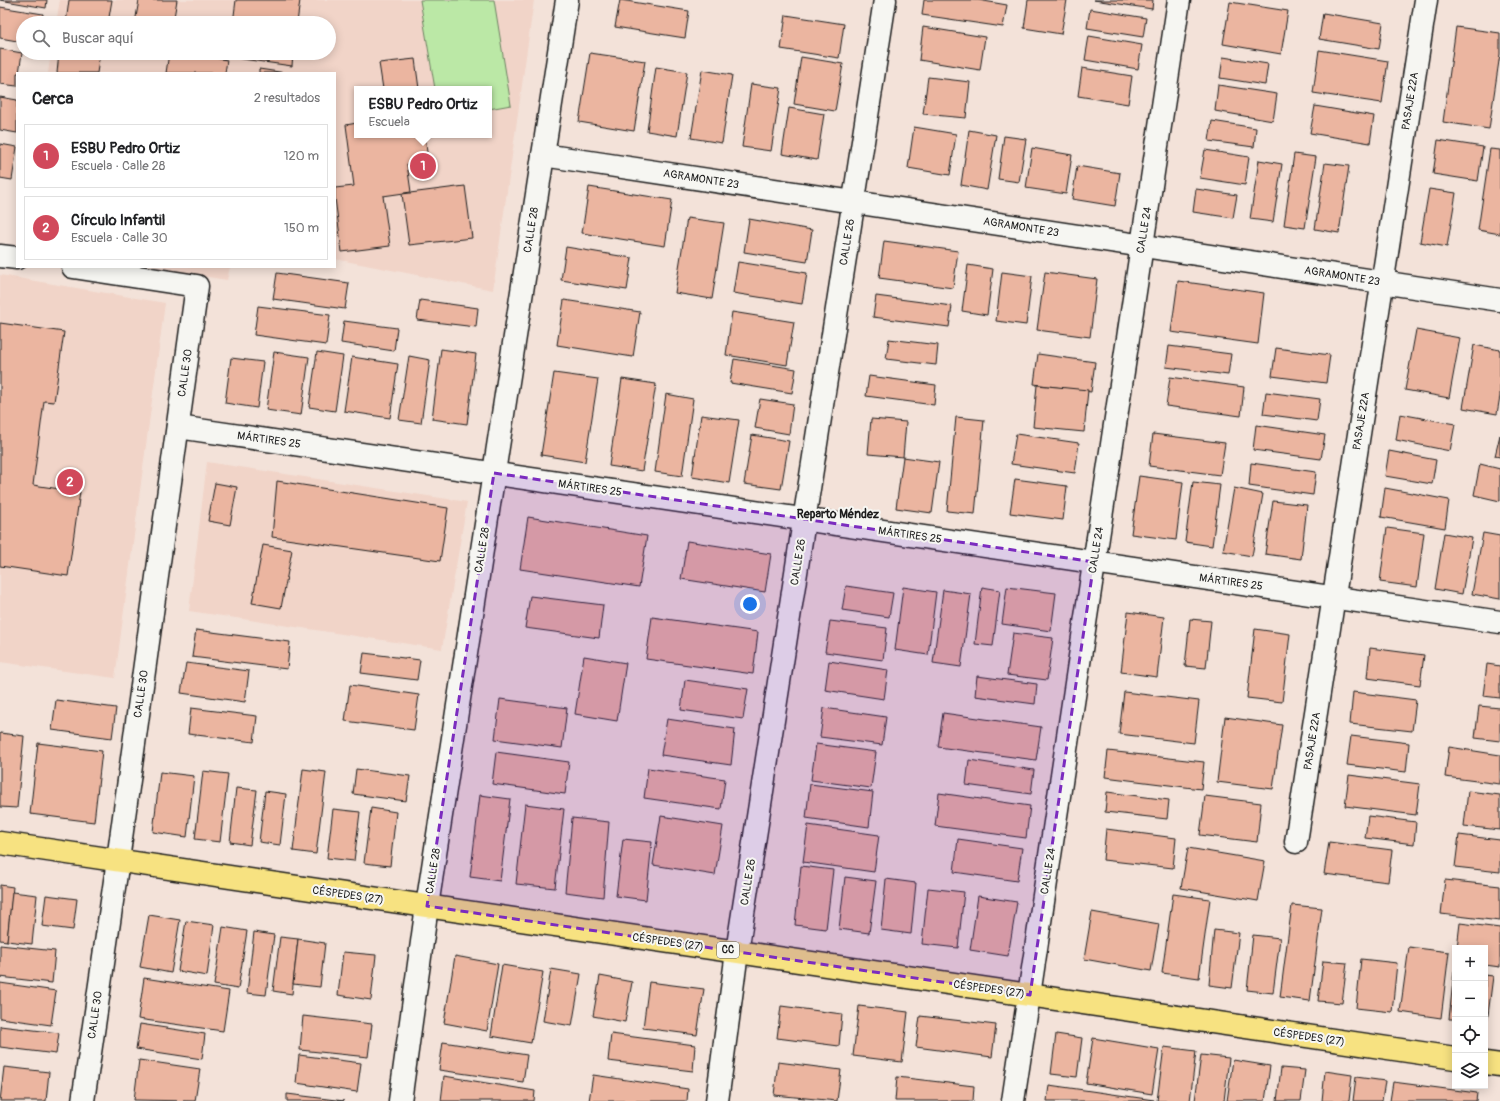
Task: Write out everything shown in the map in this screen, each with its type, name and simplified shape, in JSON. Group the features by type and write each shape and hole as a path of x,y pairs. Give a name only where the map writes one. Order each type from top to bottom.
{"main road":[{"name":"CÉSPEDES (27)","path":"0,843 1452,1058"},
{"path":"1488,1063 1500,1065"}],"street":[{"name":"CALLE 28","path":"400,1101 427,906 567,0"},
{"name":"CALLE 26","path":"717,1101 737,952 885,0"},
{"name":"CALLE 24","path":"1013,1101 1179,0"},
{"name":"PASAJE 22A","path":"1296,842 1426,0"},
{"name":"AGRAMONTE 23","path":"543,154 1500,300"},
{"path":"0,256 16,258"},
{"name":"CALLE 30","path":"80,268 197,286 118,860 82,1101"},
{"name":"MÁRTIRES 25","path":"178,427 1500,622"}],"highlighted area":[{"path":"494,473 1094,562 1030,995 427,906"}],"shaded area":[{"path":"60,0 534,0 493,290 336,259 336,72 48,72 50,60 336,60 336,16 57,16"},
{"path":"150,268 230,268 227,280"},
{"path":"0,275 165,303 115,678 0,662"},
{"path":"207,462 467,502 442,649 189,611"}],"green space":[{"path":"420,0 494,0 511,105 492,108 492,86 434,86"}],"building":[{"path":"0,0 47,0 46,8"},
{"path":"69,0 112,0 109,16 67,16"},
{"path":"139,0 177,0 174,16 136,16"},
{"path":"236,0 300,0 298,16 234,16"},
{"path":"620,0 689,11 685,38 615,27"},
{"path":"924,0 978,0 1007,5 1003,27 922,15"},
{"path":"1028,0 1067,0 1061,34 1024,28"},
{"path":"1094,0 1153,0 1152,9"},
{"path":"1230,2 1288,11 1281,54 1223,44"},
{"path":"0,7 43,14 43,16 16,16 16,41 0,38"},
{"path":"1090,9 1146,18 1143,37 1087,28"},
{"path":"1323,13 1383,23 1379,49 1319,39"},
{"path":"786,15 844,24 839,58 781,49"},
{"path":"923,27 985,37 980,70 919,60"},
{"path":"1456,27 1500,33 1500,54 1489,129 1443,122"},
{"path":"1089,36 1142,45 1138,69 1085,60"},
{"path":"0,49 16,52 16,60 21,60 19,72 16,72 16,86 0,84"},
{"path":"1319,50 1388,61 1382,103 1313,93"},
{"path":"590,53 645,61 634,131 579,122"},
{"path":"801,57 843,64 835,111 794,104"},
{"path":"1223,57 1268,64 1265,85 1220,78"},
{"path":"415,59 419,86 383,86 379,63"},
{"path":"58,60 99,60 97,72 57,72"},
{"path":"168,60 227,60 225,72 166,72"},
{"path":"249,60 292,60 292,66"},
{"path":"656,67 687,72 677,136 647,131"},
{"path":"1082,68 1132,76 1128,104 1078,96"},
{"path":"259,69 279,72 259,72"},
{"path":"702,70 732,75 722,143 691,138"},
{"path":"928,77 970,82 966,118 923,114"},
{"path":"751,84 781,88 771,151 742,147"},
{"path":"1218,85 1277,94 1273,121 1215,111"},
{"path":"0,97 16,100 16,133 0,130"},
{"path":"1315,106 1374,116 1370,143 1310,133"},
{"path":"789,108 824,114 817,160 782,154"},
{"path":"1212,121 1256,128 1254,147 1209,141"},
{"path":"354,124 354,138 425,138 428,161 407,164 411,192 383,196 390,246 342,252 336,206 336,188 354,186 346,125"},
{"path":"914,127 956,134 950,175 908,168"},
{"path":"969,130 996,135 987,190 961,185"},
{"path":"1004,136 1026,139 1019,182 998,179"},
{"path":"1438,140 1483,147 1478,181 1433,174"},
{"path":"0,144 16,147 12,180 0,178"},
{"path":"1032,148 1072,155 1066,194 1026,188"},
{"path":"1490,149 1500,150 1500,234 1478,230"},
{"path":"1205,150 1249,157 1245,185 1200,178"},
{"path":"1294,154 1316,157 1305,228 1284,225"},
{"path":"1259,160 1282,164 1273,222 1250,219"},
{"path":"1325,163 1349,166 1339,233 1315,229"},
{"path":"1077,166 1120,173 1115,206 1072,199"},
{"path":"465,186 472,238 409,245 402,194"},
{"path":"589,187 672,200 665,246 582,233"},
{"path":"1196,189 1237,195 1233,218 1193,212"},
{"path":"1429,189 1456,193 1447,247 1420,242"},
{"path":"687,218 724,223 712,299 675,293"},
{"path":"749,219 812,230 807,262 744,252"},
{"path":"884,241 958,251 953,288 879,278"},
{"path":"566,247 632,258 627,290 561,280"},
{"path":"738,262 807,273 802,304 733,293"},
{"path":"968,265 993,269 987,315 962,311"},
{"path":"1002,272 1032,276 1026,325 996,321"},
{"path":"1045,272 1097,279 1090,337 1037,330"},
{"path":"277,273 349,283 345,309 273,299"},
{"path":"1178,281 1264,293 1258,344 1171,332"},
{"path":"876,296 952,306 949,327 873,317"},
{"path":"420,300 478,308 476,327 417,320"},
{"path":"564,300 640,312 633,357 557,345"},
{"path":"258,306 330,315 326,345 254,335"},
{"path":"732,312 794,322 787,365 726,355"},
{"path":"344,321 397,328 394,351 341,343"},
{"path":"0,323 64,332 54,402 44,401 33,485 80,492 68,576 0,566"},
{"path":"1416,330 1460,338 1449,398 1405,390"},
{"path":"889,339 938,345 936,365 886,359"},
{"path":"1474,345 1500,350 1500,396 1497,414 1463,408"},
{"path":"1169,346 1231,354 1228,375 1166,367"},
{"path":"1276,348 1330,355 1326,383 1272,376"},
{"path":"441,349 476,354 467,424 432,419"},
{"path":"274,352 309,357 301,415 266,410"},
{"path":"317,352 343,356 335,411 309,407"},
{"path":"1038,354 1095,362 1091,392 1034,384"},
{"path":"409,356 430,360 421,423 399,420"},
{"path":"352,357 398,364 390,418 344,411"},
{"path":"231,358 263,362 257,408 225,403"},
{"path":"734,359 796,369 792,393 730,383"},
{"path":"554,373 598,379 585,462 541,455"},
{"path":"869,376 936,385 934,405 866,396"},
{"path":"1170,377 1244,387 1241,416 1166,406"},
{"path":"622,379 656,384 642,471 609,466"},
{"path":"1037,385 1088,390 1084,432 1033,427"},
{"path":"1266,392 1320,399 1317,421 1263,414"},
{"path":"666,394 693,399 682,476 655,472"},
{"path":"760,399 793,404 789,434 755,428"},
{"path":"1400,414 1455,424 1450,451 1396,440"},
{"path":"701,415 739,420 729,483 692,477"},
{"path":"956,417 984,420 975,514 947,511"},
{"path":"871,419 906,422 903,457 868,454"},
{"path":"1256,425 1325,435 1321,459 1253,450"},
{"path":"1016,434 1079,443 1075,473 1011,464"},
{"path":"1153,434 1225,443 1220,475 1149,466"},
{"path":"752,435 789,441 781,489 744,484"},
{"path":"1500,435 1500,457 1495,456"},
{"path":"1389,451 1436,460 1432,484 1385,476"},
{"path":"903,457 939,462 932,513 896,508"},
{"path":"1251,463 1316,472 1313,495 1249,486"},
{"path":"1480,464 1500,469 1500,501 1474,495"},
{"path":"1139,476 1183,482 1176,540 1131,534"},
{"path":"1015,479 1067,486 1063,520 1010,513"},
{"path":"277,481 448,508 440,561 272,537"},
{"path":"1193,482 1220,485 1212,546 1185,542"},
{"path":"215,483 237,487 230,525 208,521"},
{"path":"1234,488 1263,494 1252,556 1223,551"},
{"path":"1385,488 1449,500 1445,528 1381,517"},
{"path":"1273,501 1307,505 1301,559 1265,554"},
{"path":"528,517 647,536 639,587 520,569"},
{"path":"1387,528 1424,533 1417,587 1380,582"},
{"path":"1444,533 1472,538 1462,594 1435,589"},
{"path":"1483,533 1500,536 1500,599 1472,594"},
{"path":"687,541 771,554 765,592 681,579"},
{"path":"263,545 292,550 281,608 252,603"},
{"path":"846,586 893,593 889,617 842,610"},
{"path":"903,587 936,592 928,655 895,650"},
{"path":"982,587 1000,590 993,646 975,644"},
{"path":"1007,587 1056,593 1051,631 1002,624"},
{"path":"943,590 971,594 961,667 933,663"},
{"path":"530,596 603,605 599,638 525,628"},
{"path":"1128,612 1164,617 1157,677 1121,672"},
{"path":"652,617 758,632 753,674 646,659"},
{"path":"1190,619 1211,621 1206,668 1185,666"},
{"path":"830,621 887,628 883,660 825,652"},
{"path":"1255,629 1290,634 1282,702 1247,698"},
{"path":"196,630 290,642 287,669 192,657"},
{"path":"1013,633 1053,638 1047,680 1007,675"},
{"path":"1370,648 1424,655 1420,685 1367,678"},
{"path":"364,653 420,660 417,680 361,673"},
{"path":"584,656 626,663 617,721 575,714"},
{"path":"829,661 888,670 884,699 825,690"},
{"path":"186,663 249,671 245,702 181,693"},
{"path":"1487,664 1500,666 1500,698 1483,696"},
{"path":"977,676 1037,684 1035,704 975,696"},
{"path":"685,680 748,689 743,719 681,710"},
{"path":"350,685 419,695 414,730 345,721"},
{"path":"1124,692 1199,701 1194,743 1119,734"},
{"path":"1353,692 1416,700 1412,731 1350,724"},
{"path":"500,699 567,708 562,748 495,739"},
{"path":"56,700 116,708 112,738 52,730"},
{"path":"1479,706 1500,708 1500,741 1475,738"},
{"path":"191,708 257,716 254,742 188,734"},
{"path":"824,708 886,717 882,745 820,737"},
{"path":"943,713 1041,727 1036,760 938,747"},
{"path":"1225,717 1282,725 1273,789 1217,782"},
{"path":"667,719 735,729 731,765 661,755"},
{"path":"0,733 24,736 17,808 0,807"},
{"path":"1351,736 1409,743 1406,772 1347,765"},
{"path":"38,743 102,751 94,822 30,814"},
{"path":"816,744 876,752 871,788 811,780"},
{"path":"1449,747 1500,755 1500,784 1445,777"},
{"path":"1108,751 1204,762 1201,789 1105,777"},
{"path":"496,752 569,762 565,794 492,784"},
{"path":"969,760 1034,770 1031,794 966,785"},
{"path":"648,768 725,779 721,809 644,798"},
{"path":"303,769 326,772 316,854 293,851"},
{"path":"356,769 410,776 406,801 353,794"},
{"path":"203,771 228,774 220,842 195,839"},
{"path":"160,772 194,776 187,837 153,832"},
{"path":"1349,775 1420,784 1416,815 1345,806"},
{"path":"810,784 873,792 869,827 806,818"},
{"path":"236,788 257,790 250,845 230,842"},
{"path":"265,791 286,794 280,845 259,842"},
{"path":"1468,791 1500,795 1500,830 1464,826"},
{"path":"1107,792 1169,800 1167,819 1105,812"},
{"path":"939,793 1030,806 1026,838 935,826"},
{"path":"480,795 510,799 500,881 470,877"},
{"path":"1205,796 1261,803 1257,842 1200,835"},
{"path":"525,804 564,809 555,888 516,884"},
{"path":"371,808 396,812 390,866 364,863"},
{"path":"333,809 360,812 354,861 327,858"},
{"path":"661,816 723,826 715,875 653,865"},
{"path":"1368,816 1416,822 1414,844 1365,838"},
{"path":"572,818 609,822 603,897 565,892"},
{"path":"808,825 879,835 874,872 803,862"},
{"path":"1106,829 1176,838 1173,868 1103,860"},
{"path":"1459,835 1500,840 1500,872 1455,867"},
{"path":"623,839 652,842 646,900 616,896"},
{"path":"958,839 1022,848 1017,881 954,872"},
{"path":"1329,842 1392,850 1388,882 1324,874"},
{"path":"1188,848 1265,861 1258,901 1181,888"},
{"path":"801,866 833,870 826,929 795,925"},
{"path":"845,877 876,881 869,933 839,929"},
{"path":"886,879 916,883 911,934 881,930"},
{"path":"1445,880 1500,886 1500,921 1441,914"},
{"path":"0,885 13,887 7,941 0,940"},
{"path":"928,888 964,892 958,948 922,944"},
{"path":"12,892 37,895 32,944 7,941"},
{"path":"1173,894 1210,899 1199,978 1162,973"},
{"path":"46,895 77,899 73,930 42,926"},
{"path":"978,896 1017,902 1008,956 970,950"},
{"path":"1292,905 1322,908 1310,1001 1280,997"},
{"path":"1092,912 1159,924 1151,971 1084,959"},
{"path":"149,915 180,920 171,973 140,967"},
{"path":"186,921 214,925 207,976 178,971"},
{"path":"1460,923 1500,928 1500,967 1488,965 1488,945 1457,945"},
{"path":"223,927 247,931 238,989 214,985"},
{"path":"1214,930 1239,933 1232,988 1209,985"},
{"path":"254,932 274,935 266,995 247,993"},
{"path":"1253,935 1280,938 1273,993 1247,990"},
{"path":"280,937 298,939 292,994 273,991"},
{"path":"298,939 325,943 320,987 293,984"},
{"path":"0,945 55,951 52,983 0,977"},
{"path":"1409,947 1449,952 1441,1018 1400,1012"},
{"path":"343,952 376,955 371,1000 338,995"},
{"path":"455,956 498,964 487,1031 444,1023"},
{"path":"1361,959 1397,963 1392,1012 1356,1008"},
{"path":"1323,961 1347,963 1342,1003 1318,1001"},
{"path":"502,965 543,972 531,1043 491,1036"},
{"path":"551,969 581,974 572,1026 543,1021"},
{"path":"1488,975 1493,976 1488,1015"},
{"path":"600,976 632,982 625,1022 593,1016"},
{"path":"144,978 229,991 223,1031 138,1019"},
{"path":"649,982 704,989 697,1035 643,1028"},
{"path":"0,983 56,991 51,1025 0,1018"},
{"path":"1452,990 1452,1019 1449,1019"},
{"path":"781,1006 842,1014 839,1046 777,1038"},
{"path":"859,1006 908,1012 902,1062 853,1056"},
{"path":"303,1016 372,1024 368,1057 300,1050"},
{"path":"920,1016 996,1025 992,1057 916,1047"},
{"path":"140,1024 205,1034 202,1059 136,1049"},
{"path":"0,1026 59,1033 56,1054 0,1047"},
{"path":"611,1034 695,1045 693,1071 608,1061"},
{"path":"1056,1034 1082,1038 1077,1077 1051,1074"},
{"path":"1093,1038 1159,1049 1152,1094 1086,1083"},
{"path":"443,1042 527,1055 523,1082 439,1070"},
{"path":"1164,1047 1196,1051 1190,1101 1157,1101"},
{"path":"299,1055 361,1063 357,1092 296,1083"},
{"path":"1201,1055 1229,1058 1224,1101 1195,1101"},
{"path":"139,1060 200,1069 195,1101 134,1100"},
{"path":"1233,1060 1270,1066 1265,1101 1227,1101"},
{"path":"778,1062 841,1070 837,1101 774,1095"},
{"path":"4,1067 49,1072 46,1101 0,1101"},
{"path":"1281,1068 1305,1070 1301,1101 1277,1101"},
{"path":"1325,1071 1352,1075 1349,1101 1322,1101"},
{"path":"593,1075 688,1089 687,1101 589,1101"},
{"path":"444,1076 535,1091 534,1101 441,1101"},
{"path":"897,1077 974,1086 973,1101 895,1101"},
{"path":"1356,1077 1385,1081 1382,1101 1353,1101"},
{"path":"1393,1082 1477,1093 1476,1101 1390,1101"},
{"path":"1049,1085 1154,1100 1154,1101 1047,1101"},
{"path":"287,1094 344,1101 287,1101"}],"place":[{"name":"ESBU Pedro Ortiz","path":"423,166"},
{"name":"Círculo Infantil","path":"70,482"}],"district":[{"name":"Reparto Méndez","path":"838,514"}]}
